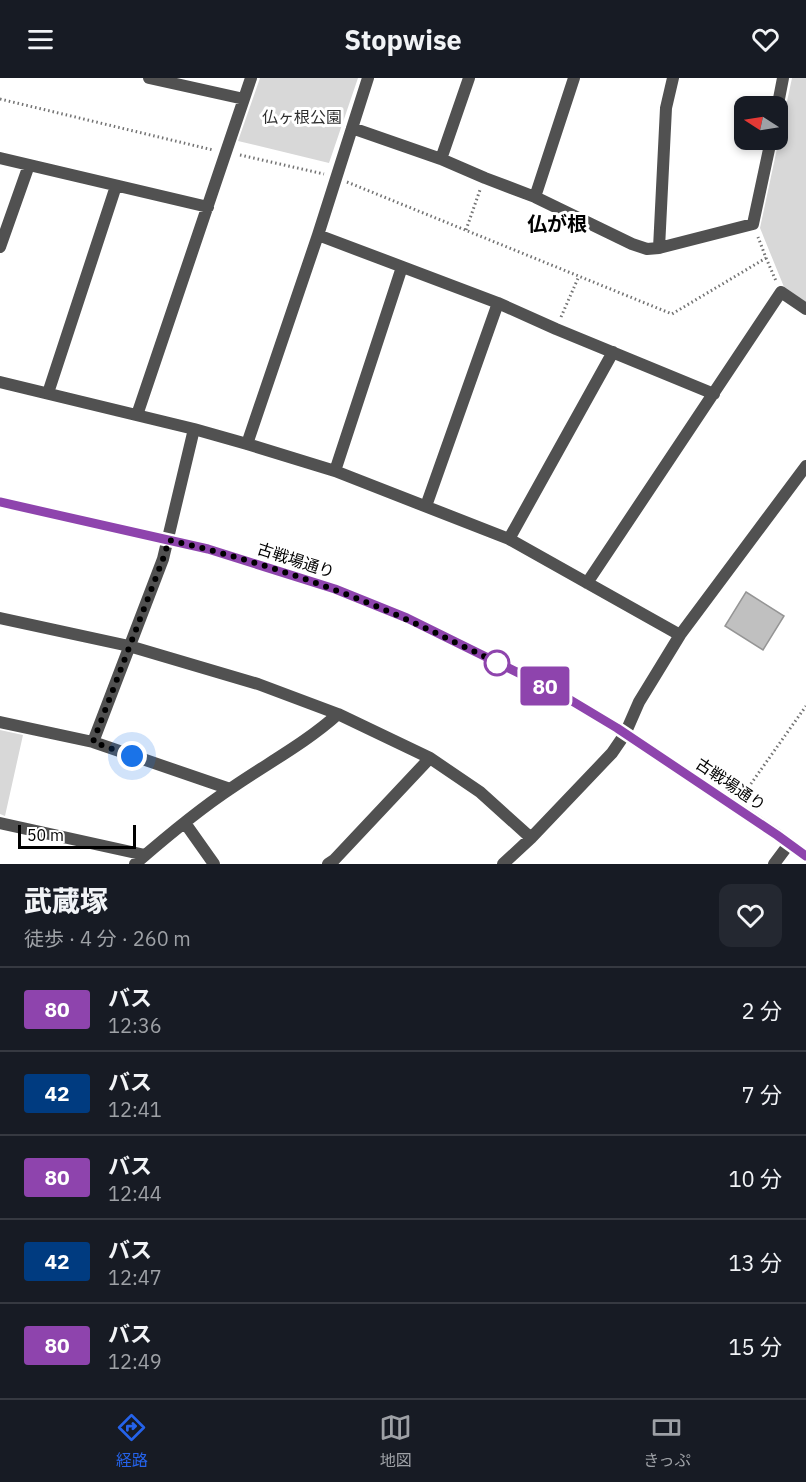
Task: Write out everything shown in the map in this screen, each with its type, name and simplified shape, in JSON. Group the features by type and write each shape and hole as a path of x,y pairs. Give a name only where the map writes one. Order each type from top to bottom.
{"street":[{"path":"152,78 244,99"},
{"path":"137,415 251,78"},
{"path":"247,444 318,235 368,78"},
{"path":"441,159 469,78"},
{"path":"535,197 574,78"},
{"path":"659,248 666,108 673,78"},
{"path":"780,96 783,78"},
{"path":"352,128 441,159 535,197 632,244 648,249 753,224 769,150"},
{"path":"0,158 208,207"},
{"path":"0,247 28,165"},
{"path":"48,393 116,186"},
{"path":"318,235 498,303 555,329 714,394"},
{"path":"335,471 402,267"},
{"path":"587,583 781,292 806,309"},
{"path":"426,506 498,303"},
{"path":"509,539 613,352"},
{"path":"0,382 194,429 335,471 509,539 680,635"},
{"path":"93,742 163,559 194,429"},
{"path":"504,864 612,753 625,734 639,702 680,635 806,466"},
{"name":"古戦場通り","path":"0,502 208,549 335,589 407,618 557,692 625,734 806,856"},
{"path":"0,618 129,646 258,684 338,714 430,758 480,792 531,838"},
{"path":"135,864 230,789 322,729 338,714"},
{"path":"0,722 93,742 230,789"},
{"path":"328,864 430,758"},
{"path":"0,823 145,855"},
{"path":"185,823 214,864"},
{"path":"774,864 789,844"}],"path":[{"path":"0,99 336,177 672,314 766,258"},
{"path":"466,230 485,178"},
{"path":"753,224 781,292"},
{"path":"555,329 579,276"},
{"path":"734,806 806,706"}],"green space":[{"name":"仏ヶ根公園","path":"260,78 358,78 329,163 238,141"},
{"path":"792,78 806,78 806,302 784,287 760,228 777,150 788,150 788,97"},
{"path":"0,730 23,735 5,816 0,814"}],"building":[{"path":"746,592 784,616 763,650 725,626"}],"bus line":[{"name":"80","path":"0,502 208,549 335,589 407,618 557,692 617,728 806,856"}],"district":[{"name":"仏が根","path":"557,223"}],"route":[{"path":"132,756 93,742 169,540 208,549 335,589 407,618 497,663"}]}
